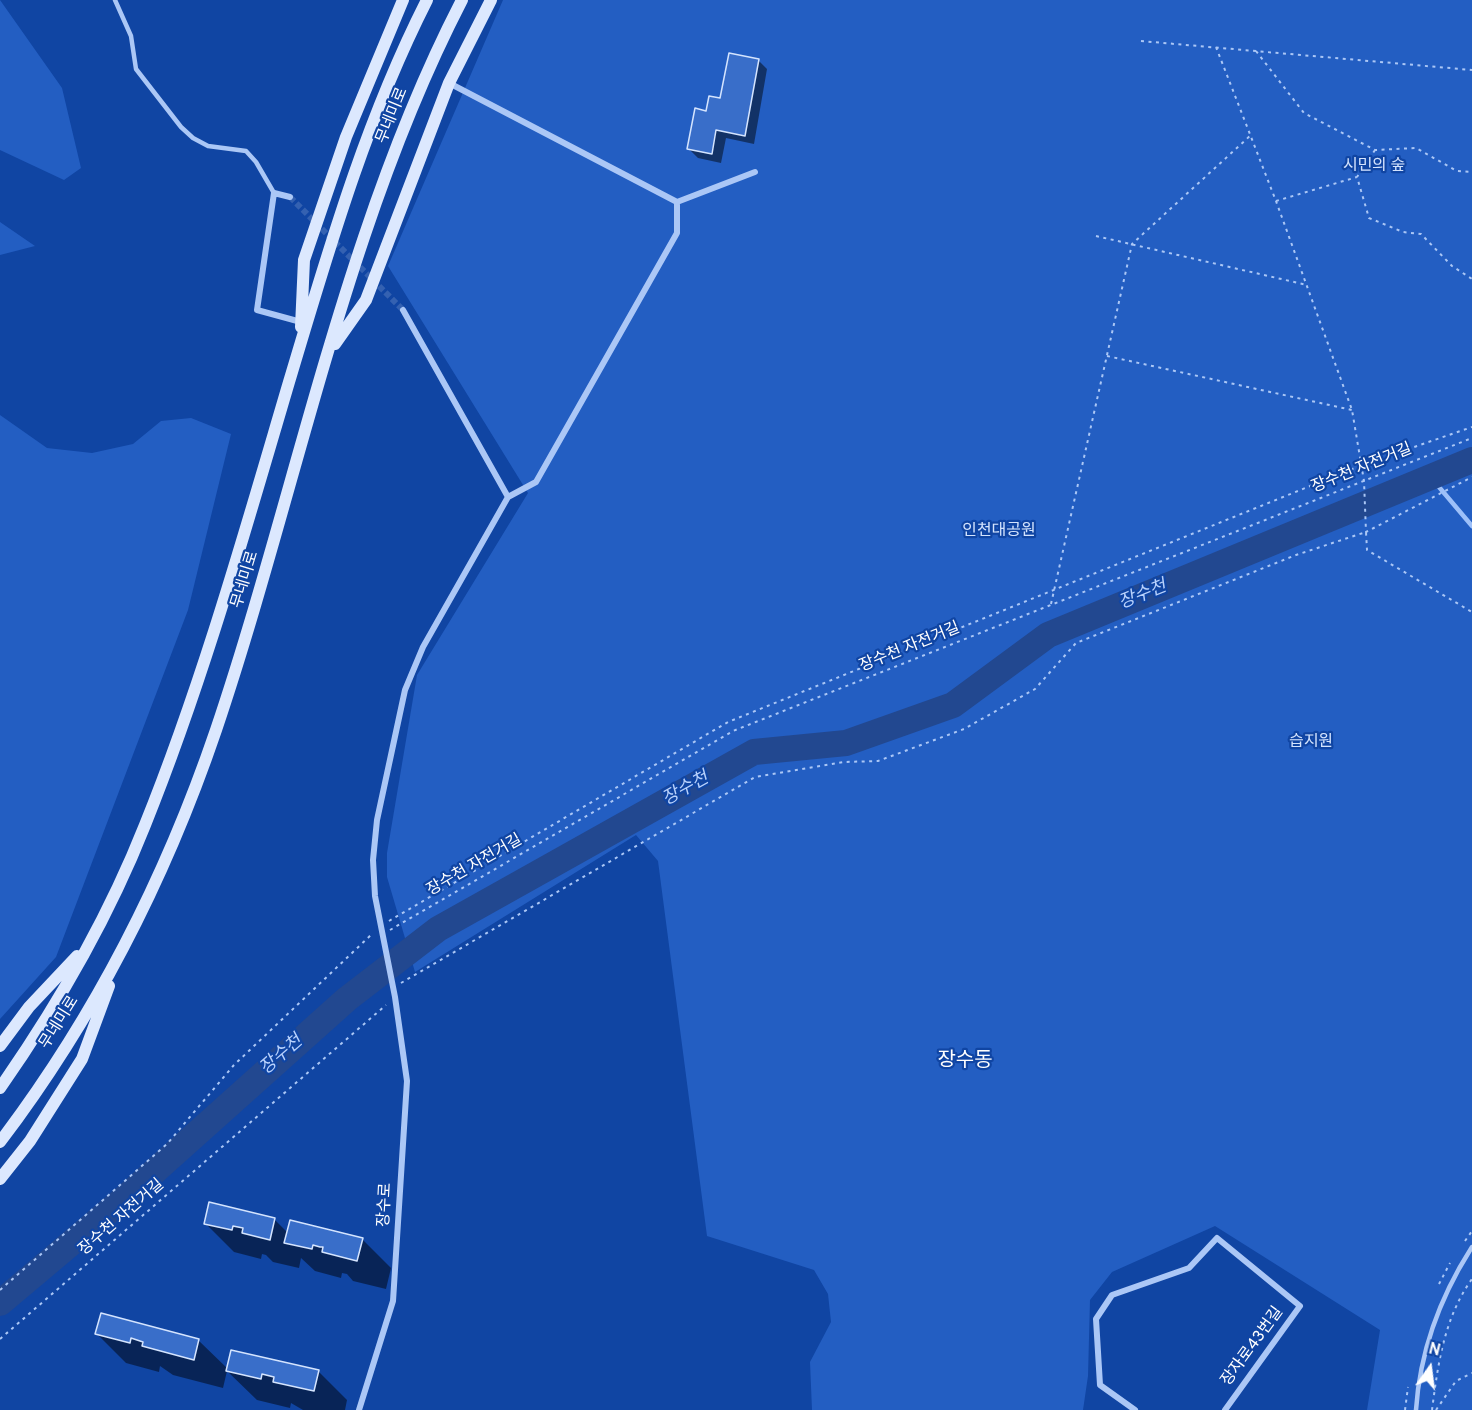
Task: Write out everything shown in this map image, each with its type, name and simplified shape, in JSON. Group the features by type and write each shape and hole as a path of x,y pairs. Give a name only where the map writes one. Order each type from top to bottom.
{"main road":[{"path":"300,346 304,260 346,137 404,0"},
{"name":"무네미로","path":"0,1088 41,1030 90,942 144,828 184,722 340,210 365,143 427,0"},
{"name":"무네미로","path":"0,1142 68,1044 120,956 174,839 215,733 260,592 329,352 370,220 422,90 462,0"},
{"path":"329,352 366,300 449,83 491,0"},
{"path":"0,1046 29,1007 90,942"},
{"path":"0,1179 30,1141 82,1059 120,956"}],"street":[{"path":"449,83 677,202 755,172"},
{"path":"290,197 274,193 257,310 301,322"},
{"path":"403,310 508,498 536,482 676,234 677,202"},
{"name":"장수로","path":"359,1410 393,1301 407,1081 395,998 375,896 373,860 376,830 405,690 423,647 508,498"},
{"name":"장자로43번길","path":"1135,1410 1100,1385 1096,1319 1112,1295 1189,1268 1217,1238 1300,1306 1225,1410"}],"lane":[{"path":"115,0 131,36 136,69 181,127 193,138 208,146 246,151 256,162 274,193"},
{"path":"1416,1410 1418,1383 1424,1354 1439,1305 1472,1246"}],"path":[{"path":"1141,41 1472,70"},
{"path":"1216,47 1308,285 1352,410 1365,489 1367,550 1472,612"},
{"path":"1256,51 1304,113 1375,150 1416,148 1457,171 1472,172"},
{"path":"1051,605 1132,244 1251,135"},
{"path":"1276,201 1357,177 1375,150"},
{"path":"1357,177 1369,218 1403,232 1420,234 1452,266 1472,279"},
{"path":"1096,236 1308,285"},
{"path":"1107,356 1352,410"},
{"path":"0,1290 167,1144 234,1065 381,926 728,722 1054,592 1362,465 1472,427"},
{"name":"장수천 자전거길","path":"383,934 733,730 1472,438"},
{"path":"393,988 755,777 844,762 878,762 964,729 1035,689 1076,643 1296,555 1366,532 1472,477"},
{"name":"장수천 자전거길","path":"0,1339 395,998"},
{"path":"1432,1410 1439,1354 1461,1295 1472,1279"},
{"path":"1436,1410 1456,1381 1472,1373"}],"green space":[{"path":"0,0 62,88 81,168 64,180 0,150"},
{"name":"인천대공원","path":"503,0 1472,0 1472,1410 1367,1410 1380,1330 1215,1226 1112,1272 1090,1300 1088,1376 1083,1410 812,1410 810,1362 831,1322 828,1294 814,1270 707,1236 658,861 636,835 415,972 387,877 387,853 417,675 528,493 388,266"},
{"path":"0,222 35,246 0,255"},
{"path":"0,415 47,448 92,453 133,444 161,421 191,418 231,434 188,610 56,957 0,1019"}],"building":[{"path":"729,53 759,59 745,136 716,130 712,154 687,149 695,108 706,111 709,96 720,98"},
{"path":"209,1202 275,1218 270,1240 242,1233 243,1228 233,1226 232,1230 204,1224"},
{"path":"290,1220 363,1238 357,1261 322,1252 323,1247 313,1245 312,1249 284,1243"},
{"path":"101,1313 199,1339 194,1360 142,1346 143,1342 131,1338 130,1343 95,1334"},
{"path":"231,1350 319,1370 314,1391 273,1382 274,1377 262,1374 261,1379 226,1371"}],"waterway":[{"name":"장수천","path":"0,1303 127,1196 347,999 438,929 754,752 846,743 953,705 1048,635 1472,460"},
{"path":"1439,487 1472,526"}],"tunnel":[{"path":"290,197 403,310"}],"district":[{"name":"장수동","path":"965,1062"}],"park label":[{"name":"시민의 숲","path":"1374,167"},
{"name":"습지원","path":"1311,743"}]}
